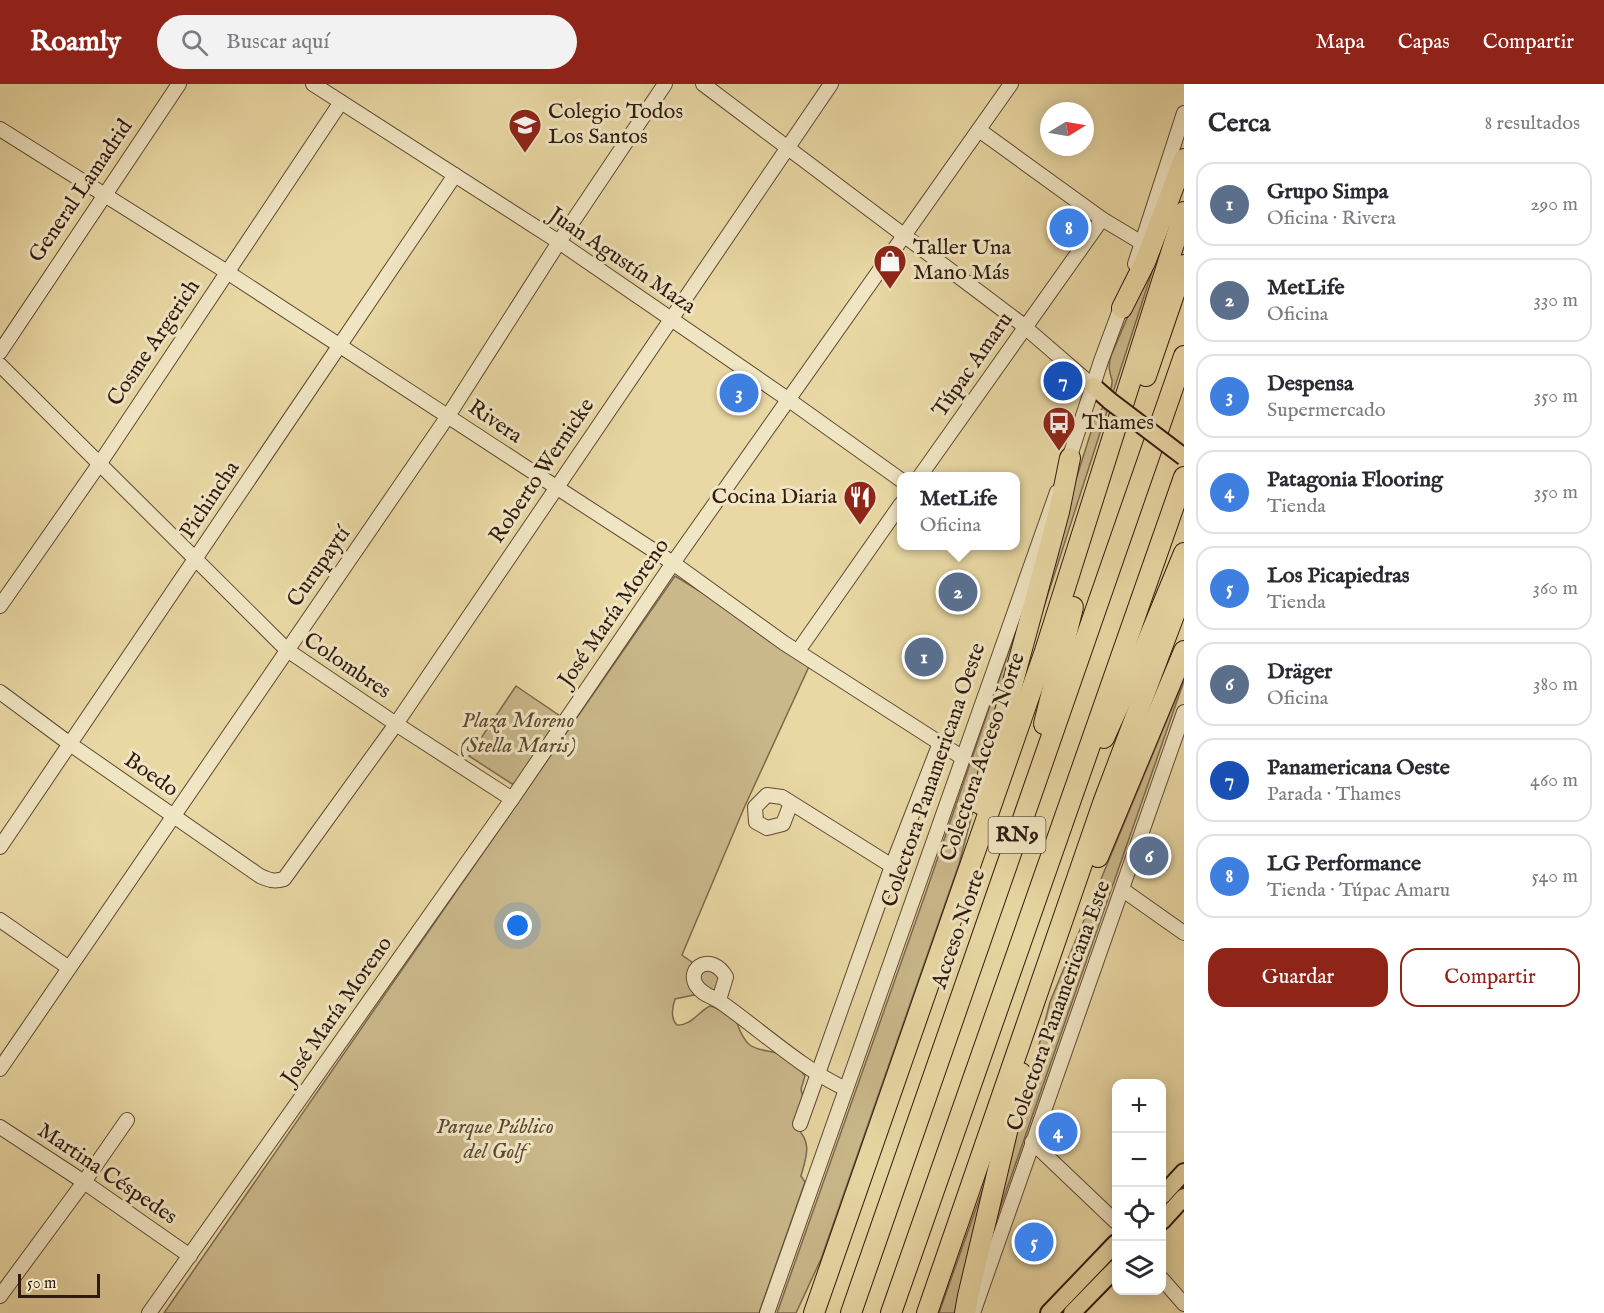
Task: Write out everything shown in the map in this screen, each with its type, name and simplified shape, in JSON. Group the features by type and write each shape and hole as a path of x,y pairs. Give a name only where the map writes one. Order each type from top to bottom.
{"highway":[{"path":"1122,309 1146,260 1184,159"},
{"name":"Colectora Acceso Norte","path":"814,1313 1045,651 1184,212"},
{"path":"1020,826 1067,625 1124,439 1184,265"},
{"name":"Acceso Norte","path":"851,1313 1184,356"},
{"path":"950,926 989,769 1059,512 1070,458"},
{"name":"RN9","path":"891,1313 1184,477"},
{"path":"1051,855 1146,645 1184,553"},
{"path":"927,1313 1103,803 1184,589"},
{"path":"965,1313 1046,969 1085,888 1184,651"},
{"path":"808,1313 836,1249"}],"main road":[{"path":"1093,386 1184,457"},
{"path":"1166,1191 1184,1172"},
{"path":"1166,1216 1184,1197"},
{"path":"1049,1313 1112,1247"},
{"path":"1072,1313 1112,1272"}],"street":[{"name":"General Lamadrid","path":"0,352 178,84"},
{"name":"Juan Agustín Maza","path":"314,84 559,242 897,477"},
{"name":"Curupaytí","path":"0,1069 448,416 559,242 665,84"},
{"path":"704,84 1025,328 1093,386"},
{"name":"Roberto Wernicke","path":"284,879 396,724 831,84"},
{"name":"José María Moreno","path":"149,1313 512,799 674,563 1011,84"},
{"name":"Cosme Argerich","path":"0,606 100,463 341,102"},
{"name":"Colectora Panamericana Oeste","path":"767,1313 1031,560 1070,458 1093,386 1122,309 1184,113"},
{"name":"Rivera","path":"0,129 227,272 674,563 784,643 963,758"},
{"path":"979,130 1102,219 1142,243"},
{"name":"Pichincha","path":"0,848 454,175"},
{"name":"Túpac Amaru","path":"924,472 1102,219"},
{"name":"Colombres","path":"0,365 287,650 512,799"},
{"path":"798,651 897,510"},
{"name":"Boedo","path":"0,692 70,744 260,876 276,881 284,879"},
{"name":"Colectora Panamericana Este","path":"973,1313 1184,712"},
{"path":"800,1124 892,866 940,743"},
{"path":"790,803 892,866"},
{"path":"1123,890 1184,933"},
{"path":"0,920 69,968"},
{"path":"719,1000 817,1074 846,1089"},
{"path":"0,1296 127,1120"},
{"name":"Martina Céspedes","path":"0,1127 190,1256"},
{"path":"1032,1142 1112,1218"},
{"path":"1166,1284 1184,1304"}],"green space":[{"path":"1169,219 1002,737 1054,549 1096,416 1104,405 1111,388 1109,365 1111,356"},
{"path":"1037,569 959,864 821,1259 796,1313 777,1313 925,895"},
{"name":"Parque Público del Golf","path":"675,576 812,660 744,808 682,955 696,965 707,962 727,988 675,999 672,1009 673,1019 677,1025 682,1025 710,1006 716,1008 737,1023 751,1046 788,1057 805,1076 796,1127 805,1139 807,1150 801,1176 805,1182 759,1313 164,1313"},
{"path":"1184,679 1184,681 989,1240 1050,1002"},
{"name":"Plaza Moreno (Stella Maris)","path":"516,686 563,718 518,782 512,784 469,756"},
{"path":"990,1169 955,1313 939,1313"}],"place":[{"name":"Colegio Todos Los Santos","path":"525,154"},
{"name":"LG Performance","path":"1069,228"},
{"name":"Taller Una Mano Más","path":"890,290"},
{"name":"Panamericana Oeste","path":"1063,381"},
{"name":"Despensa","path":"739,393"},
{"name":"Thames","path":"1059,452"},
{"name":"Cocina Diaria","path":"860,526"},
{"name":"MetLife","path":"958,592"},
{"name":"Grupo Simpa","path":"924,657"},
{"name":"Dräger","path":"1149,856"},
{"name":"Patagonia Flooring","path":"1058,1132"},
{"name":"Los Picapiedras","path":"1034,1242"}]}
